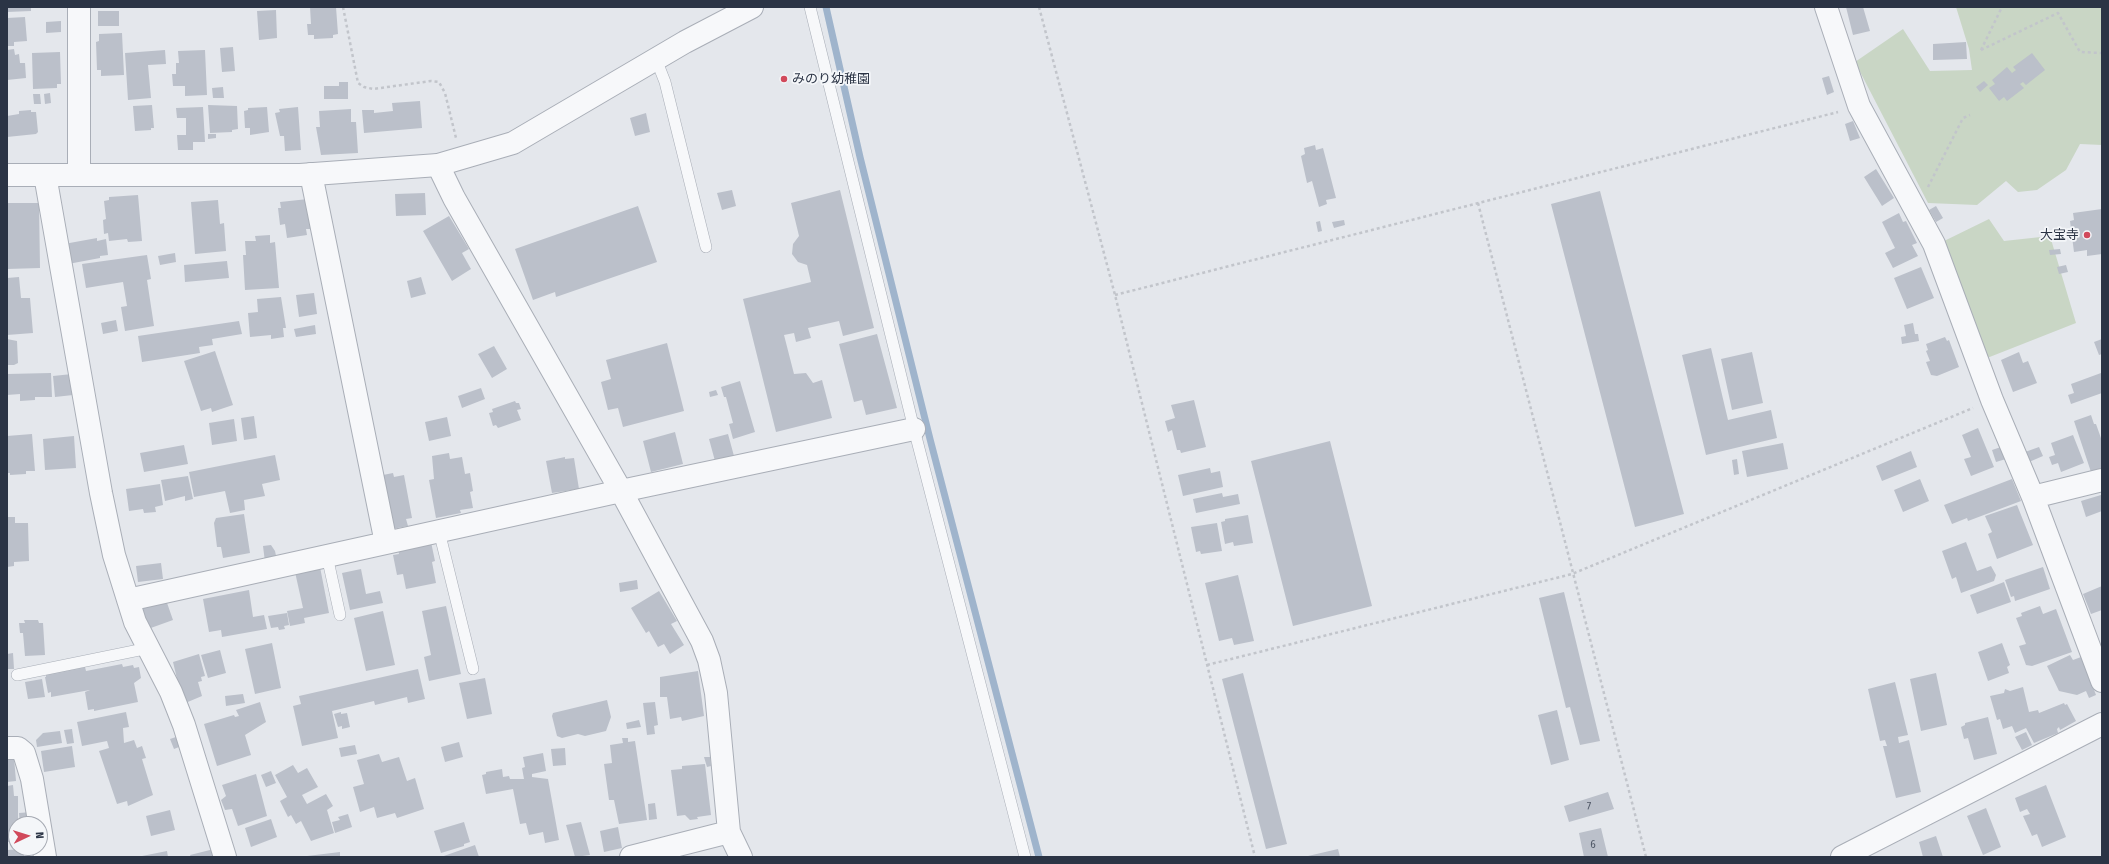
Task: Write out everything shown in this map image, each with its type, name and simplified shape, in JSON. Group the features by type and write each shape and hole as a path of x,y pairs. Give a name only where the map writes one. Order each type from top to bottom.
{"street":[{"path":"79,7 79,174"},
{"path":"7,175 312,174 438,165 513,142 656,59 752,7"},
{"path":"1826,7 1859,106 1934,244 1992,400 2033,497 2102,682"},
{"path":"438,165 454,198 621,491 702,641 709,660 716,693 729,832 741,857"},
{"path":"312,174 386,543"},
{"path":"45,175 101,493 114,556 135,622 171,692 184,725 225,857"},
{"path":"128,600 621,491 914,429"},
{"path":"2033,497 2102,480"},
{"path":"1842,857 2102,724"},
{"path":"7,748 18,748 24,753 32,779 45,857"},
{"path":"631,857 729,832"}],"lane":[{"path":"810,7 914,429 1025,857"},
{"path":"656,59 665,82 706,247"},
{"path":"439,531 473,669"},
{"path":"327,556 340,615"},
{"path":"17,675 149,648"}],"path":[{"path":"343,7 358,83 364,88 373,89 431,81 439,82 445,93 461,158"},
{"path":"1038,7 1115,295 1255,857"},
{"path":"2002,7 1981,50 2058,13 2080,52 2102,53"},
{"path":"1115,295 1859,106"},
{"path":"1914,207 1921,202 1963,118 1970,115"},
{"path":"1478,203 1572,574 1646,857"},
{"path":"1207,665 1572,574 1992,400"}],"green space":[{"path":"1956,7 2102,7 2102,145 2080,144 2066,170 2037,190 2018,192 2006,181 1977,205 1928,203 1855,62 1903,29 1930,71 1972,70 1969,49"},
{"path":"1989,219 2004,241 2050,236 2076,323 1982,360 1940,243"}],"building":[{"path":"7,7 31,7 31,11 7,12"},
{"path":"310,7 336,7 338,34 333,35 333,38 314,39 314,35 308,35 307,24 311,24"},
{"path":"1846,7 1863,7 1870,31 1853,35"},
{"path":"276,10 277,38 259,40 257,11"},
{"path":"98,11 119,11 119,26 98,26"},
{"path":"25,17 27,41 14,42 14,46 7,46 7,18"},
{"path":"61,21 61,32 46,33 46,22"},
{"path":"122,33 124,75 101,76 101,70 97,70 96,42 99,41 99,34"},
{"path":"1966,42 1967,59 1933,60 1933,44"},
{"path":"233,47 235,71 222,72 220,48"},
{"path":"14,49 15,55 19,54 20,63 25,63 26,78 7,80 7,50"},
{"path":"165,50 166,64 148,65 151,98 128,100 125,53"},
{"path":"205,50 207,95 185,96 185,86 173,86 172,74 176,74 176,63 179,63 178,51"},
{"path":"60,52 61,84 57,84 57,88 33,89 32,53"},
{"path":"2032,53 2045,70 2026,85 2023,82 2020,84 2024,88 2007,101 2004,97 1999,101 1989,88 1995,84 1992,80 2007,67 2012,73 2016,70 2013,67"},
{"path":"1829,76 1834,92 1827,95 1822,78"},
{"path":"1984,81 1988,85 1980,92 1976,87"},
{"path":"339,82 348,82 348,99 324,99 324,86 339,86"},
{"path":"223,87 224,98 213,98 212,88"},
{"path":"50,93 51,103 45,104 44,94"},
{"path":"33,94 40,94 41,104 34,104"},
{"path":"420,101 422,128 364,133 362,110 374,110 374,113 393,111 392,103"},
{"path":"152,105 154,128 151,128 151,130 135,131 133,106"},
{"path":"208,105 237,106 238,129 232,130 232,132 210,133"},
{"path":"203,107 205,142 193,142 193,150 178,150 177,135 186,135 186,118 177,118 176,108"},
{"path":"267,107 269,132 250,135 250,128 245,128 244,111 248,110 248,108"},
{"path":"298,107 301,150 285,151 284,136 280,136 275,113 280,112 279,109"},
{"path":"351,109 351,122 356,122 358,153 321,155 316,127 320,127 319,111"},
{"path":"31,110 31,112 36,112 38,132 36,134 7,137 7,116 19,114 19,111"},
{"path":"646,113 650,132 635,136 630,118"},
{"path":"1853,121 1860,138 1850,141 1845,124"},
{"path":"208,134 216,134 216,138 208,139"},
{"path":"1315,145 1316,150 1323,148 1336,198 1326,200 1327,204 1319,207 1312,181 1307,183 1301,156 1305,154 1304,148"},
{"path":"1876,169 1894,198 1882,206 1864,177"},
{"path":"732,190 736,206 722,210 717,193"},
{"path":"840,190 874,328 843,336 839,321 808,328 811,338 796,342 794,333 784,335 794,374 806,373 813,383 822,380 832,418 776,432 743,299 811,282 807,265 798,262 792,254 793,244 799,236 791,203"},
{"path":"1600,191 1684,514 1635,527 1551,204"},
{"path":"425,193 426,215 396,216 395,194"},
{"path":"138,195 142,241 128,242 127,239 109,241 108,233 104,234 103,220 106,219 104,201 109,200 109,197"},
{"path":"308,199 311,229 306,229 307,235 287,238 285,224 280,225 278,208 281,208 280,202"},
{"path":"218,200 220,224 224,223 226,251 195,254 191,202"},
{"path":"7,203 39,203 40,268 7,269"},
{"path":"638,206 657,262 556,297 555,292 533,300 515,249"},
{"path":"1936,206 1943,218 1936,222 1929,210"},
{"name":"大宝寺","path":"2102,209 2102,254 2087,256 2087,250 2074,252 2070,221 2074,220 2073,213"},
{"path":"1899,213 1903,222 1906,221 1917,243 1912,245 1918,256 1893,268 1885,253 1895,248 1882,222"},
{"path":"449,216 469,249 462,253 471,269 452,281 423,231"},
{"path":"1344,220 1345,225 1334,228 1332,222"},
{"path":"1320,221 1322,231 1318,232 1316,222"},
{"path":"270,235 270,243 275,242 279,288 245,290 243,255 246,255 245,241 256,241 255,236"},
{"path":"97,238 97,241 106,239 108,255 68,264 64,244"},
{"path":"2060,249 2061,254 2050,255 2049,250"},
{"path":"175,253 176,262 160,265 158,256"},
{"path":"147,255 151,279 147,280 154,326 125,331 121,307 127,306 123,282 86,288 82,264"},
{"path":"227,261 229,278 185,282 184,265"},
{"path":"2066,265 2068,272 2059,274 2057,267"},
{"path":"1921,267 1934,298 1907,309 1894,278"},
{"path":"19,277 21,298 30,298 33,333 7,335 7,278"},
{"path":"421,277 426,294 411,298 407,281"},
{"path":"314,293 317,314 299,317 296,295"},
{"path":"281,297 286,328 283,328 284,337 271,339 271,335 250,337 248,313 258,312 257,299"},
{"path":"116,320 118,331 103,334 101,323"},
{"path":"239,321 242,334 212,339 213,345 199,347 200,353 142,362 138,336"},
{"path":"1913,323 1915,334 1918,334 1919,341 1902,344 1901,337 1906,336 1904,325"},
{"path":"315,325 316,334 296,337 294,329"},
{"path":"877,334 897,408 866,415 862,400 854,402 839,344"},
{"path":"1945,337 1947,341 1949,340 1959,367 1937,376 1931,375 1926,362 1930,361 1926,351 1928,350 1926,344"},
{"path":"7,339 17,341 18,363 14,365 7,365"},
{"path":"2102,339 2102,354 2099,355 2094,342"},
{"path":"667,343 684,411 623,427 618,408 608,410 601,382 611,379 606,360"},
{"path":"494,346 507,369 492,378 478,354"},
{"path":"1711,348 1728,420 1771,410 1777,438 1706,455 1682,355"},
{"path":"215,351 233,405 212,412 211,408 201,411 184,361"},
{"path":"1752,352 1763,403 1732,410 1721,359"},
{"path":"2019,352 2023,363 2028,361 2037,383 2013,392 2001,360"},
{"path":"51,373 52,397 35,397 35,400 20,401 20,394 7,395 7,374"},
{"path":"2101,373 2102,393 2071,404 2068,395 2074,393 2071,384"},
{"path":"72,374 73,395 55,397 53,376"},
{"path":"740,381 755,432 733,439 729,424 733,423 726,397 724,397 721,387"},
{"path":"481,388 485,399 462,408 458,396"},
{"path":"716,390 718,395 710,397 709,392"},
{"path":"1194,400 1206,447 1181,453 1180,450 1177,450 1172,430 1168,432 1165,421 1175,418 1171,405"},
{"path":"515,401 516,403 519,403 521,409 517,410 521,420 498,428 496,425 493,426 489,413 493,412 492,409"},
{"path":"2091,415 2102,441 2102,468 2091,472 2074,421"},
{"path":"254,416 257,438 244,440 241,418"},
{"path":"447,417 451,436 429,441 425,422"},
{"path":"234,419 237,441 212,445 209,423"},
{"path":"1978,428 1994,467 1971,476 1964,459 1971,457 1962,435"},
{"path":"675,432 683,464 651,472 643,441"},
{"path":"32,434 35,471 26,471 26,474 10,475 10,473 7,473 7,436"},
{"path":"728,434 734,456 715,461 709,439"},
{"path":"2073,435 2084,463 2061,472 2058,463 2052,465 2049,457 2055,455 2051,443"},
{"path":"74,436 76,468 45,470 43,439"},
{"path":"1330,441 1372,606 1293,626 1251,461"},
{"path":"1783,443 1788,469 1747,477 1742,451"},
{"path":"184,445 188,464 144,472 140,453"},
{"path":"2001,447 2006,459 1996,462 1992,450"},
{"path":"2039,447 2043,456 2029,462 2025,452"},
{"path":"1911,451 1917,467 1882,481 1876,466"},
{"path":"449,453 450,459 462,457 465,474 470,473 473,491 470,492 473,508 460,510 461,513 436,518 429,480 434,479 432,456"},
{"path":"275,455 280,480 262,484 265,496 244,500 245,510 230,513 225,491 194,497 189,472"},
{"path":"565,457 565,459 574,458 579,489 552,493 546,461"},
{"path":"1737,459 1739,474 1734,475 1732,460"},
{"path":"1210,468 1211,473 1220,471 1223,487 1183,496 1178,475"},
{"path":"393,473 394,477 404,475 412,518 406,519 408,526 392,529 383,475"},
{"path":"188,476 193,499 185,501 185,496 165,501 161,480"},
{"path":"1920,479 1929,501 1903,512 1894,490"},
{"path":"2012,479 2021,501 1968,521 1967,518 1952,524 1944,505"},
{"path":"160,484 163,505 155,507 156,512 144,513 143,509 129,511 126,489"},
{"path":"1222,493 1223,497 1238,494 1240,504 1196,513 1193,499"},
{"path":"2101,495 2102,511 2086,517 2081,501"},
{"path":"2017,505 2033,545 1997,559 1988,534 1992,532 1985,516"},
{"path":"244,514 250,553 223,558 221,547 217,547 214,523 216,518"},
{"path":"1248,515 1253,543 1234,546 1233,542 1225,544 1221,522 1225,521 1225,519"},
{"path":"7,517 15,517 15,523 28,523 29,561 14,562 14,566 7,567"},
{"path":"1217,523 1222,551 1201,554 1200,551 1196,552 1191,527"},
{"path":"431,542 435,561 432,562 436,583 406,589 403,574 397,575 393,555 399,554 398,549"},
{"path":"1966,542 1977,571 1991,566 1996,575 1994,581 1961,593 1956,577 1952,579 1942,551"},
{"path":"271,545 275,551 277,560 265,562 263,546"},
{"path":"161,563 163,579 138,582 136,566"},
{"path":"320,567 329,613 304,618 305,623 290,626 287,611 303,608 295,572"},
{"path":"2043,567 2050,589 2015,601 2014,596 2011,597 2005,580"},
{"path":"361,569 366,594 380,591 383,603 350,610 342,573"},
{"path":"1238,575 1254,641 1234,645 1232,638 1219,641 1205,583"},
{"path":"637,580 638,589 620,592 619,583"},
{"path":"2004,582 2011,602 1977,614 1970,595"},
{"path":"2102,586 2102,610 2091,614 2083,594"},
{"path":"249,590 253,617 264,615 267,629 222,637 221,630 209,632 203,599"},
{"path":"659,591 677,621 671,624 684,645 670,654 664,644 658,647 649,631 646,633 631,608"},
{"path":"1564,592 1600,741 1580,745 1570,707 1566,708 1539,598"},
{"path":"166,600 173,620 148,629 141,609"},
{"path":"446,606 461,674 429,681 424,657 431,655 422,611"},
{"path":"2040,606 2043,614 2056,609 2072,652 2032,666 2026,665 2019,646 2026,644 2016,618 2022,616 2021,613"},
{"path":"383,611 395,665 366,671 354,618"},
{"path":"287,613 289,625 284,626 285,629 279,630 278,627 271,628 268,616"},
{"path":"24,620 38,620 39,623 43,623 45,655 25,656 23,633 20,633 19,623 25,623"},
{"path":"272,643 281,688 255,694 245,649"},
{"path":"2002,643 2010,665 2007,667 2009,673 1988,681 1978,652"},
{"path":"220,650 226,673 208,678 201,655"},
{"path":"13,653 14,669 7,669 7,654"},
{"path":"199,654 205,676 201,677 202,681 198,682 202,696 183,704 173,662"},
{"path":"2070,655 2073,660 2081,657 2095,686 2093,687 2096,695 2089,698 2086,691 2077,695 2059,691 2047,666"},
{"path":"122,664 123,667 133,665 134,668 139,667 141,678 134,683 138,702 94,711 94,709 88,710 85,692 90,690 51,697 51,692 48,693 45,677 46,674 85,667 86,671"},
{"path":"418,669 425,699 408,703 407,697 375,705 374,701 332,711 338,738 302,746 293,706 301,704 299,696"},
{"path":"698,671 704,716 682,721 681,717 670,719 667,697 660,697 660,677"},
{"path":"1243,673 1287,844 1266,849 1222,679"},
{"path":"1936,673 1947,725 1921,731 1910,679"},
{"path":"485,678 492,714 467,719 459,683"},
{"path":"42,679 45,697 28,699 25,682"},
{"path":"1895,682 1908,735 1898,737 1899,743 1909,740 1921,792 1896,798 1883,746 1887,746 1885,740 1880,741 1868,689"},
{"path":"2023,687 2029,712 2038,710 2039,713 2064,703 2065,705 2067,704 2076,721 2060,730 2059,727 2057,729 2058,733 2034,743 2026,728 2015,733 2012,726 2003,729 2000,719 1997,720 1990,696 2004,693 2005,689 2010,691"},
{"path":"243,694 245,703 226,706 225,696"},
{"path":"607,700 611,717 606,731 585,736 578,734 562,738 557,736 552,716 553,713"},
{"path":"260,702 266,722 245,735 251,755 217,766 204,724 234,715 235,717 239,716 236,710"},
{"path":"655,702 658,725 654,726 655,734 647,735 643,703"},
{"path":"1557,710 1569,760 1551,765 1538,715"},
{"path":"126,712 129,727 123,728 124,743 134,740 137,748 142,746 146,758 142,759 153,795 128,806 127,801 117,804 99,751 109,748 107,741 82,746 77,722"},
{"path":"341,712 341,714 347,713 350,727 342,729 342,726 338,727 334,714"},
{"path":"1988,717 1997,754 1974,760 1968,738 1964,739 1961,727 1965,725 1965,723"},
{"path":"639,720 641,727 627,729 626,723"},
{"path":"72,729 74,743 67,744 64,730"},
{"path":"60,731 62,743 37,747 36,740 43,733"},
{"path":"2026,732 2032,745 2022,750 2015,737"},
{"path":"176,737 179,747 174,749 170,739"},
{"path":"622,738 628,738 628,742 635,741 647,820 619,824 614,800 609,800 604,764 612,763 610,745 623,743"},
{"path":"459,742 463,757 445,762 441,747"},
{"path":"355,745 357,754 341,757 339,748"},
{"path":"72,746 75,767 44,772 41,751"},
{"path":"565,748 566,765 553,766 551,749"},
{"path":"543,753 546,771 532,774 532,777 548,779 559,840 545,843 543,832 529,835 526,823 520,824 513,789 486,794 482,775 486,774 486,772 502,769 503,777 509,776 510,779 524,779 522,768 525,767 523,757"},
{"path":"379,754 382,762 399,757 407,781 415,778 424,809 397,818 395,813 377,818 374,807 360,812 353,787 364,784 357,760"},
{"path":"704,757 710,757 711,766 707,767"},
{"path":"7,758 14,758 16,781 7,782"},
{"path":"705,764 711,815 697,817 698,819 690,820 685,815 677,816 671,770 682,769 682,766"},
{"path":"293,765 298,773 307,768 318,787 302,795 307,804 326,794 333,806 327,810 334,833 311,841 301,821 296,824 291,815 288,817 280,801 287,797 275,775"},
{"path":"271,771 276,783 266,787 261,775"},
{"path":"256,774 267,816 238,826 232,809 225,810 221,800 226,796 222,785"},
{"path":"13,785 14,796 18,796 18,816 8,816 8,842 7,842 7,786"},
{"path":"2046,785 2066,837 2042,847 2037,834 2032,836 2023,816 2030,814 2027,809 2020,812 2015,798"},
{"path":"1608,792 1614,809 1569,822 1564,806"},
{"path":"655,803 657,819 649,820 648,804"},
{"path":"1986,808 2001,847 1983,855 1967,816"},
{"path":"170,810 175,830 151,836 146,816"},
{"path":"32,812 32,816 19,816 19,813"},
{"path":"348,814 352,827 335,833 332,822 340,820 338,817"},
{"path":"271,819 277,837 251,847 245,828"},
{"path":"464,822 470,842 464,844 464,846 441,853 434,831"},
{"path":"581,822 590,855 575,857 566,825"},
{"path":"618,827 622,848 604,852 600,831"},
{"path":"1601,828 1608,857 1584,857 1579,833"},
{"path":"1936,836 1943,857 1923,857 1919,842"},
{"path":"475,845 479,857 441,857"},
{"path":"214,849 216,857 191,857 190,855"},
{"path":"1338,849 1340,857 1308,857 1308,856"},
{"path":"7,850 8,856 24,857 7,857"},
{"path":"167,851 168,857 142,857 142,856"},
{"path":"340,852 340,857 307,857 307,856"}],"waterway":[{"path":"826,7 860,157 930,439 1039,857"}],"place":[{"name":"みのり幼稚園","path":"784,79"},
{"name":"大宝寺","path":"2087,235"}]}
